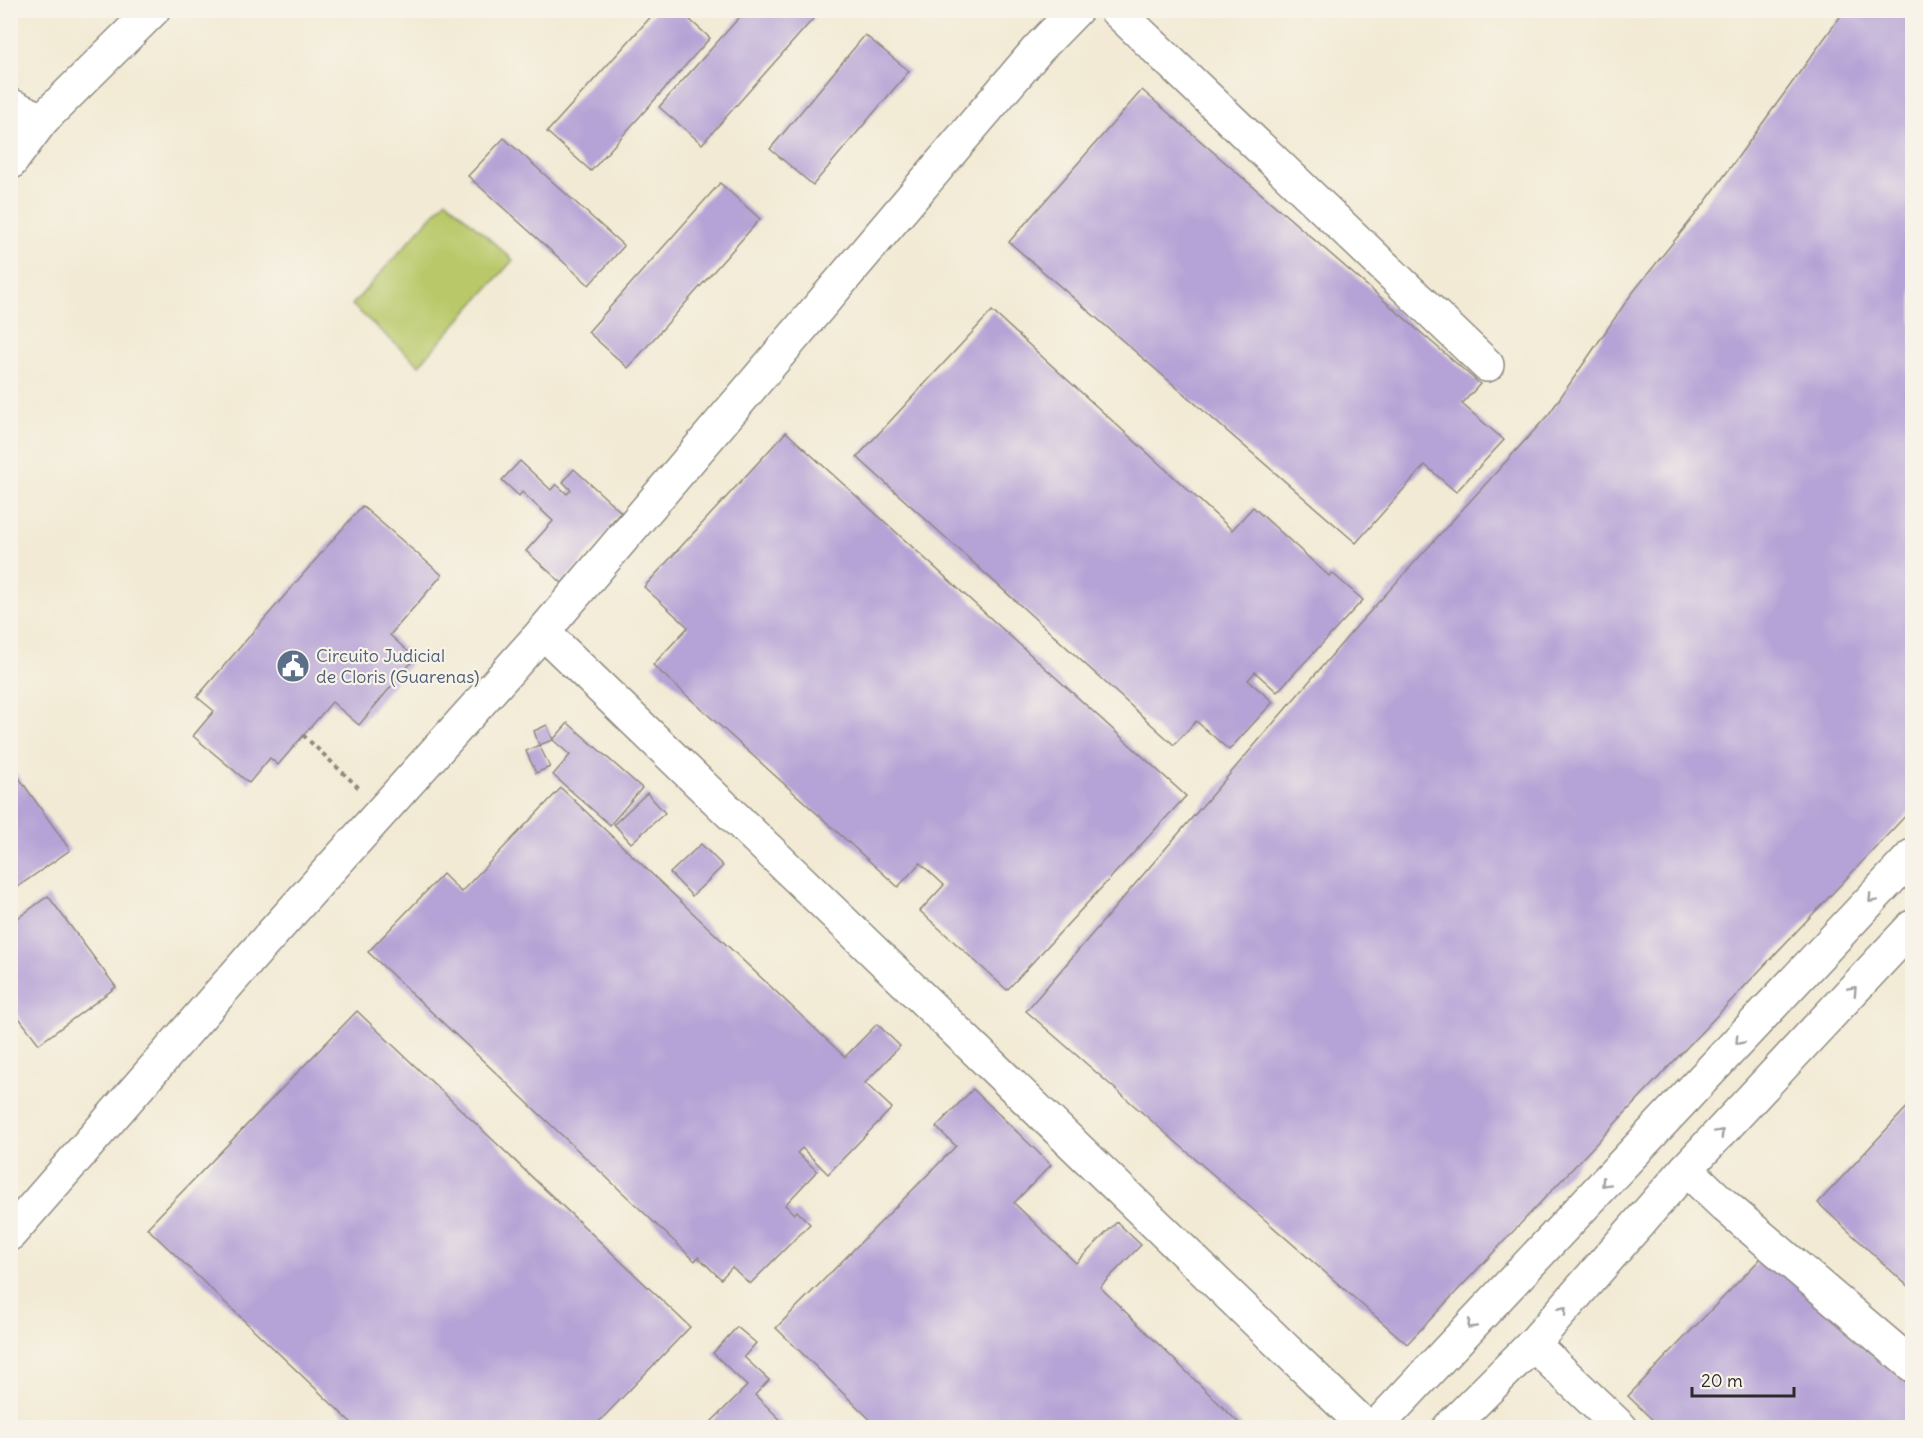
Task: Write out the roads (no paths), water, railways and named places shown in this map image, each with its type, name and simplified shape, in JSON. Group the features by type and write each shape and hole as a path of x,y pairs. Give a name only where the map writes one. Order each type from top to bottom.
{"street":[{"path":"10,163 42,120 153,10"},
{"path":"1038,50 1054,10"},
{"path":"10,1234 245,964 543,632 1038,50 1076,10"},
{"path":"1116,10 1487,365"},
{"path":"10,105 42,120"},
{"path":"543,632 1367,1428"},
{"path":"1375,1428 1912,856"},
{"path":"1449,1428 1533,1344 1686,1169 1907,945"},
{"path":"1686,1169 1912,1365"},
{"path":"1533,1344 1622,1428"}],"place":[{"name":"Circuito Judicial de Cloris (Guarenas)","path":"293,666"}]}
